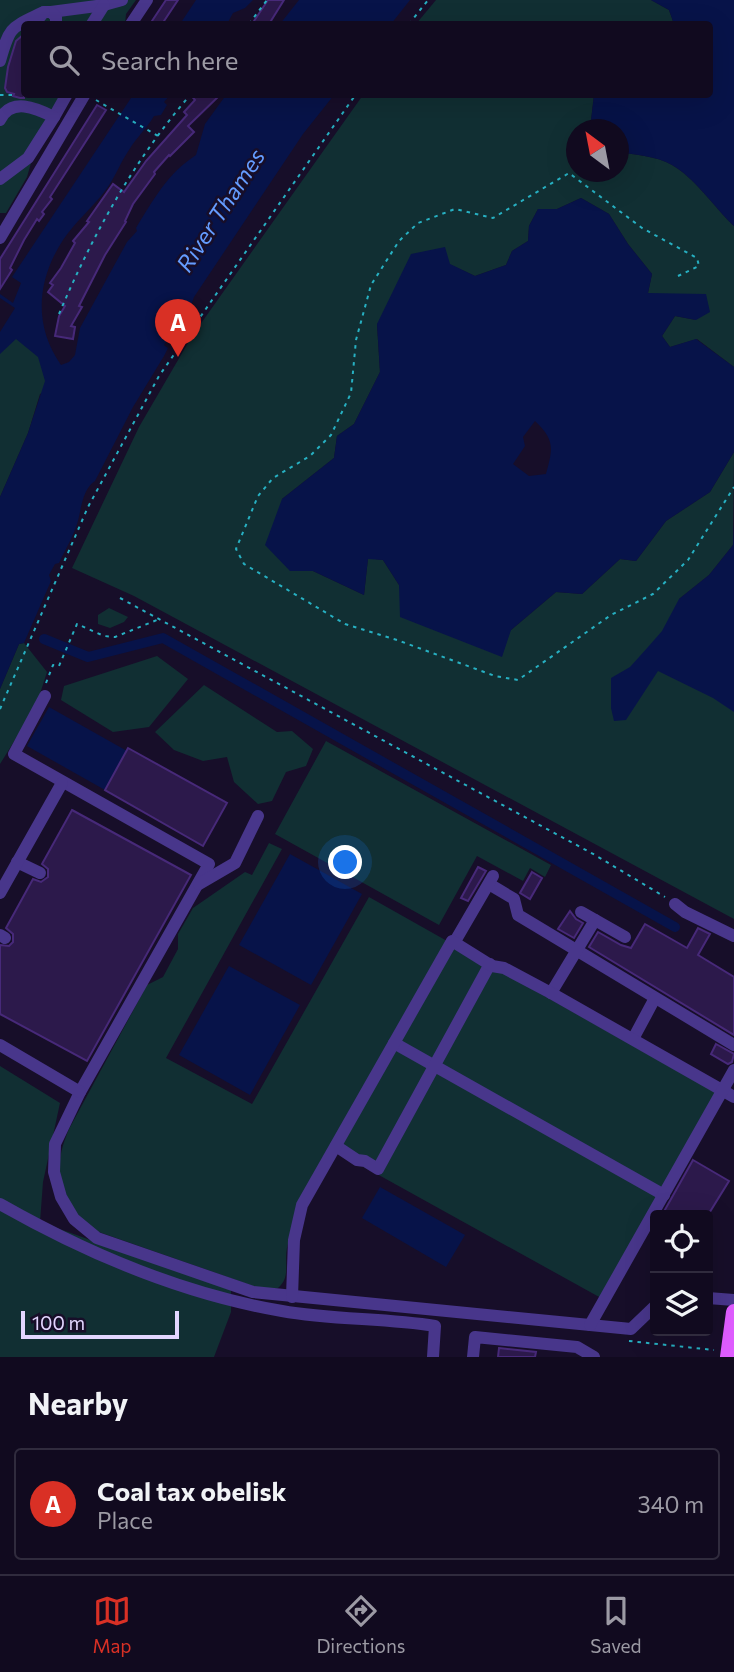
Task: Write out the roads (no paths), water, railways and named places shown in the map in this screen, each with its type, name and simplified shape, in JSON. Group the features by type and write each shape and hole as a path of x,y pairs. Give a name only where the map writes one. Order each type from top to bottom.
{"main road":[{"path":"728,1357 734,1312"}],"street":[{"path":"51,20 122,0"},
{"path":"133,21 147,0"},
{"path":"94,21 104,5"},
{"path":"0,61 8,34 21,25"},
{"path":"0,178 28,158 65,98"},
{"path":"2,230 89,98"},
{"path":"0,120 8,108 19,105 54,117"},
{"path":"45,696 14,754 209,864 80,1092 55,1144 54,1172 61,1197 74,1219 97,1238 253,1292 631,1329 650,1311"},
{"path":"0,893 62,783"},
{"path":"197,885 235,863 258,816"},
{"path":"18,862 40,873"},
{"path":"454,943 491,880 514,899 518,915 734,1045"},
{"path":"675,904 685,912 734,936"},
{"path":"581,912 625,937"},
{"path":"551,993 594,920"},
{"path":"292,1297 294,1240 302,1205 452,941 490,964 504,968 551,993 728,1093"},
{"path":"336,1146 357,1160 378,1168 490,964"},
{"path":"633,1039 655,998"},
{"path":"394,1043 664,1195"},
{"path":"0,1045 80,1092"},
{"path":"590,1325 664,1195 728,1093 734,1070"},
{"path":"0,1204 66,1240 204,1294 285,1312 435,1326 433,1357"},
{"path":"713,1298 734,1300"},
{"path":"473,1357 475,1338 577,1347 594,1357"}],"water":[{"path":"196,0 253,0 245,8 233,13 229,21 182,21"},
{"path":"299,0 410,0 393,21 282,21"},
{"path":"651,0 734,0 734,226 681,171 660,160 629,153 629,119 591,119 594,98 713,98 713,21 673,21 669,10"},
{"name":"River Thames","path":"131,98 167,98 161,115 154,116 135,141 105,191 63,240 48,271 42,318 52,350 61,365 69,362 75,355 80,328 127,242 137,231 136,228 162,188 177,170 196,155 205,124 224,98 332,98 303,134 164,345 168,348 164,356 133,407 95,481 85,494 74,532 59,563 55,564 49,575 51,581 0,689 0,497 28,433 45,381 38,357 16,339 0,354 0,332 15,308 0,298 0,294 13,303 21,283 12,277"},
{"path":"581,198 609,214 652,274 648,293 706,294 710,312 696,320 675,316 662,336 670,347 696,339 734,367 734,452 710,492 666,521 636,561 620,559 582,594 556,592 511,630 502,657 400,617 399,585 383,560 368,559 364,595 313,571 290,571 265,545 282,499 334,458 337,436 354,424 380,372 377,324 411,254 445,247 450,264 475,276 506,265 512,251 528,241 529,226 538,209 557,209","holes":["535,421 549,439 551,451 546,474 529,476 513,464 525,446 523,437"]},
{"path":"734,524 734,712 713,698 658,671 626,720 614,721 611,678 630,667 662,631 679,599 709,575 733,545"},
{"path":"49,707 127,751 105,790 27,746"},
{"path":"290,854 362,894 311,985 239,945"},
{"path":"229,966 300,1005 250,1095 179,1055"},
{"path":"380,1187 465,1235 446,1267 362,1218"}],"waterway":[{"path":"44,639 88,657 163,638 675,927"}],"place":[{"name":"Coal tax obelisk","path":"178,357"}]}
